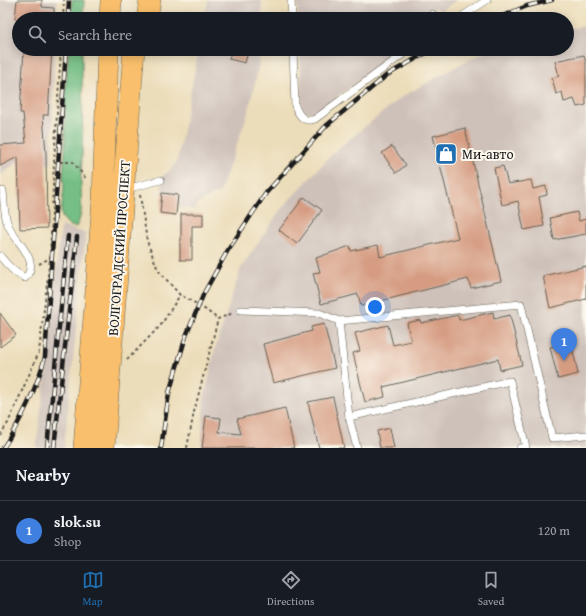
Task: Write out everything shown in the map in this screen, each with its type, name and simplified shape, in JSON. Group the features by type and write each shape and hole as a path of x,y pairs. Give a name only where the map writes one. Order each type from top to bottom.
{"main road":[{"path":"110,12 111,0"},
{"path":"137,12 138,0"},
{"path":"148,12 150,0"},
{"name":"ВОЛГОГРАДСКИЙ ПРОСПЕКТ","path":"84,448 103,199 108,56"},
{"name":"ВОЛГОГРАДСКИЙ ПРОСПЕКТ","path":"104,448 131,188 129,122 134,56"},
{"path":"129,122 141,56"}],"lane":[{"path":"291,0 292,12"},
{"path":"469,12 487,0"},
{"path":"293,56 295,106 298,114 303,119 309,121 315,119 400,56"},
{"path":"131,188 161,180"},
{"path":"0,256 9,268 18,275 25,278 29,274 31,268 30,259 7,223 3,191"},
{"path":"241,310 319,313 339,321 521,304 552,438 586,435"},
{"path":"339,321 349,417 357,448"},
{"path":"349,417 510,382 526,447 520,448"}],"path":[{"path":"63,12 64,0"},
{"path":"0,435 8,424 39,352 50,258 61,56"},
{"path":"54,162 74,162 87,180"},
{"path":"131,188 147,241 158,270 180,295 199,305 218,319"},
{"path":"31,268 50,258"},
{"path":"127,360 161,324 180,295"},
{"path":"218,319 241,310"},
{"path":"187,448 194,412 218,319"}],"shaded area":[{"path":"0,0 57,0 56,12 12,12 12,56 55,56 51,164 17,162 0,176"},
{"path":"208,0 261,0 262,12 205,12"},
{"path":"297,0 456,0 440,12 436,7 433,12 298,12"},
{"path":"586,26 586,448 201,448 204,401 215,349 241,268 281,209 335,151 403,96 477,56 574,56 574,28"},
{"path":"198,56 261,56 249,110 220,192 198,203 195,210 177,206 178,195 162,193 161,177 171,170 177,161"},
{"path":"300,56 393,56 316,113 308,113 302,109"},
{"path":"61,226 86,233 64,448 36,448 45,380"}],"green space":[{"path":"72,0 84,0 83,12 71,12"},
{"path":"68,56 82,56 82,202 79,221 76,227 70,226 66,222 62,217 61,212 64,188 65,94"}],"building":[{"path":"17,0 42,0 42,7 54,8 54,12 16,12"},
{"path":"584,55 586,63 586,105 577,107 574,99 564,102 562,92 556,94 552,78 559,76 555,61"},
{"path":"24,56 52,56 48,115 43,115 46,154 47,228 20,229 18,157 0,166 0,145 26,143 23,113 20,113"},
{"path":"230,56 247,56 245,63 229,59"},
{"path":"465,128 501,281 471,288 468,279 361,306 358,294 321,304 313,273 320,272 316,258 350,246 351,251 378,245 380,257 458,238 433,136"},
{"path":"392,146 406,165 396,173 382,153"},
{"path":"503,166 508,184 531,180 533,189 546,186 547,195 539,197 544,226 524,230 518,201 502,205 494,168"},
{"path":"162,193 178,195 176,215 160,213"},
{"path":"304,197 322,210 297,244 279,230"},
{"path":"577,212 579,221 586,219 586,234 554,240 550,218"},
{"path":"181,214 203,214 203,226 192,226 192,260 180,260"},
{"path":"586,266 586,299 550,308 543,276"},
{"path":"493,312 494,319 510,315 522,365 500,370 498,359 383,387 385,397 365,402 353,353 360,351 355,333 388,325 393,345 411,341 407,323 420,320 421,323 458,315 459,320"},
{"path":"0,313 16,335 0,347"},
{"path":"324,324 335,368 273,383 263,344 312,331 311,327"},
{"path":"571,342 578,374 558,379 550,347"},
{"path":"333,397 344,448 319,448 308,402"},
{"path":"285,408 294,448 202,448 206,416 221,418 219,432 241,434 237,419"},
{"path":"390,428 394,448 380,448 377,431"}],"railway":[{"path":"68,12 69,0"},
{"path":"512,12 527,6 552,0"},
{"path":"3,448 28,404 45,357 66,56"},
{"path":"161,448 169,393 186,336 204,293 228,250 266,193 326,126 387,75 421,56"},
{"path":"47,448 68,236"},
{"path":"54,448 77,237"}],"place":[{"name":"Ми-авто","path":"446,154"},
{"name":"slok.su","path":"564,361"}]}
